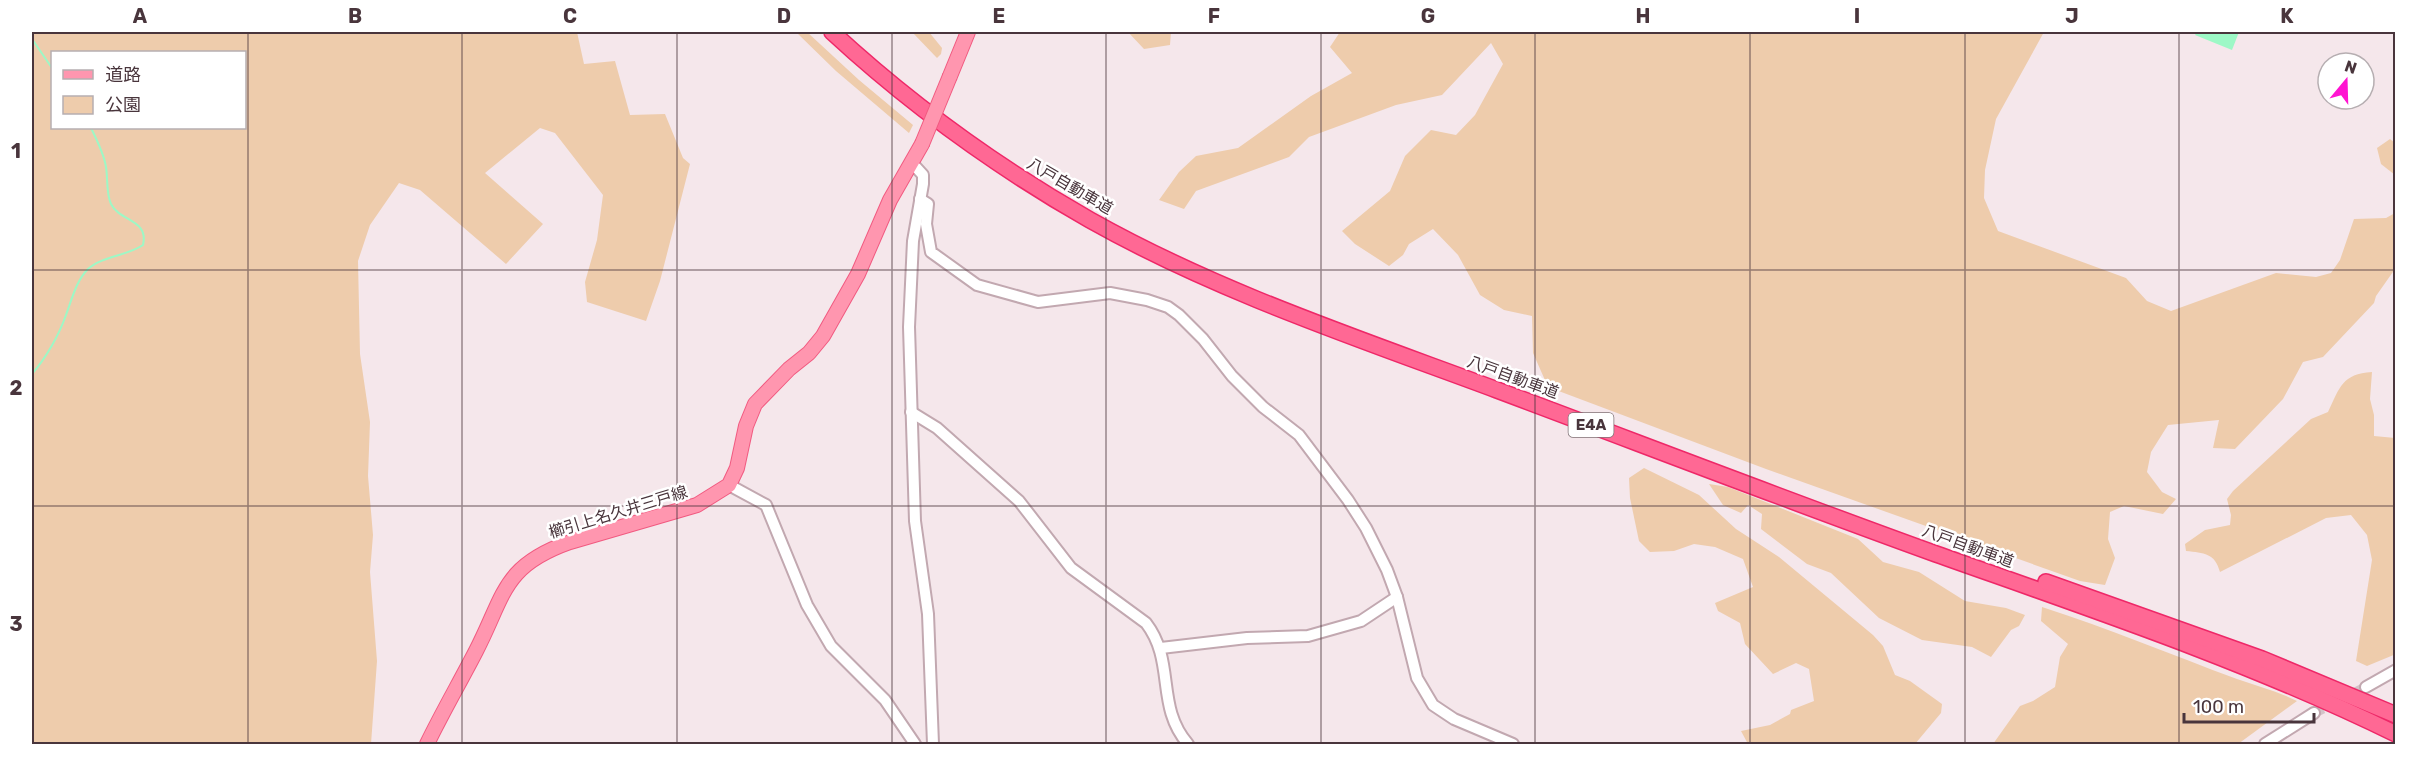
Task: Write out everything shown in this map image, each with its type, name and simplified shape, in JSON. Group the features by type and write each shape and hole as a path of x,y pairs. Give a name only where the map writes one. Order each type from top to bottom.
{"highway":[{"name":"八戸自動車道","path":"832,32 918,105 1014,173 1091,220 1209,278 1425,364 1878,533 2223,658 2303,690 2396,734"},
{"name":"八戸自動車道","path":"843,32 958,126 1017,166 1098,215 1212,270 1352,327 1762,481 2262,659 2396,715"}],"main road":[{"path":"729,485 737,468 751,411 761,397 809,353 823,336 858,274 898,185 922,144 968,32"},
{"name":"櫛引上名久井三戸線","path":"427,744 477,649 498,598 512,578 531,561 554,547 697,505 729,485"}],"street":[{"path":"912,163 923,175 913,241 910,281 910,412 915,521 928,614 931,656 933,744"},
{"path":"920,199 928,204 926,224 931,252 976,285 1038,302 1110,293 1147,300 1167,307 1179,315 1203,339 1232,376 1263,406 1299,435 1321,462 1366,528 1398,597 1417,678 1433,705 1454,719 1513,744"},
{"path":"910,412 937,428 1019,501 1071,567 1146,623 1161,648 1172,719 1179,734 1188,744"},
{"path":"729,485 766,505 807,605 831,646 885,699 915,744"},
{"path":"1161,648 1247,638 1308,636 1361,621 1398,597"},
{"path":"2366,687 2396,670"},
{"path":"2265,744 2314,713"}],"green space":[{"path":"32,32 577,32 584,64 615,61 630,115 665,114 683,158 690,164 660,281 646,321 587,302 585,282 597,240 603,195 555,133 540,128 485,173 543,224 506,264 420,190 399,183 370,225 358,261 360,354 370,422 368,476 373,535 370,572 377,661 371,744 32,744"},
{"path":"796,32 807,32 913,125 909,133 836,71"},
{"path":"912,32 929,32 942,48 941,54 937,58"},
{"path":"1128,32 1171,32 1170,45 1144,49"},
{"path":"1340,32 2044,32 1996,119 1985,170 1984,198 1998,231 2126,278 2147,301 2171,311 2276,273 2316,277 2331,273 2340,260 2354,219 2386,218 2395,213 2395,269 2376,296 2374,303 2323,357 2303,362 2283,399 2235,449 2213,448 2219,420 2168,425 2151,452 2147,472 2162,492 2176,499 2163,514 2124,506 2110,512 2108,539 2115,558 2105,585 2080,581 1766,469 1548,387 1533,353 1532,316 1504,310 1480,295 1458,255 1433,229 1409,244 1403,255 1389,266 1355,244 1342,231 1390,191 1405,156 1431,130 1456,135 1475,115 1503,64 1491,43 1442,95 1396,105 1309,137 1289,157 1196,191 1184,209 1159,200 1179,172 1196,156 1238,148 1311,96 1352,73 1330,47"},
{"path":"2390,139 2395,143 2395,175 2381,164 2377,148"},
{"path":"2372,372 2370,399 2374,415 2374,436 2395,438 2396,654 2367,666 2356,661 2372,560 2367,535 2351,515 2326,518 2220,572 2212,558 2208,555 2186,551 2185,544 2205,530 2230,525 2231,515 2227,499 2233,491 2311,419 2328,412 2343,383 2354,376"},
{"path":"1644,468 1699,495 1736,529 1779,557 1873,635 1883,646 1895,675 1910,681 1942,704 1941,713 1915,744 1748,744 1741,731 1770,725 1790,714 1791,710 1814,701 1809,669 1796,663 1773,674 1745,644 1740,623 1718,611 1715,603 1753,587 1743,559 1715,547 1694,544 1674,551 1650,552 1639,541 1630,498 1629,478"},
{"path":"1709,484 1728,487 1858,539 1883,562 1919,572 1965,601 2006,608 2025,615 2019,626 2011,630 1991,657 1972,647 1922,640 1879,618 1831,573 1807,564 1761,529 1762,514 1748,505 1741,513 1723,505"},
{"path":"2042,607 2297,701 2238,744 1993,744 2020,706 2033,701 2055,687 2060,657 2068,644 2041,621"}],"shaded area":[{"path":"2197,32 2239,32 2232,50 2195,35"}],"waterway":[{"path":"32,39 51,67"},
{"path":"32,374 56,338 80,279 88,269 100,261 130,252 143,245 142,230 115,210 111,204 105,162 91,129"}],"tunnel":[{"path":"2314,713 2366,687"}]}
